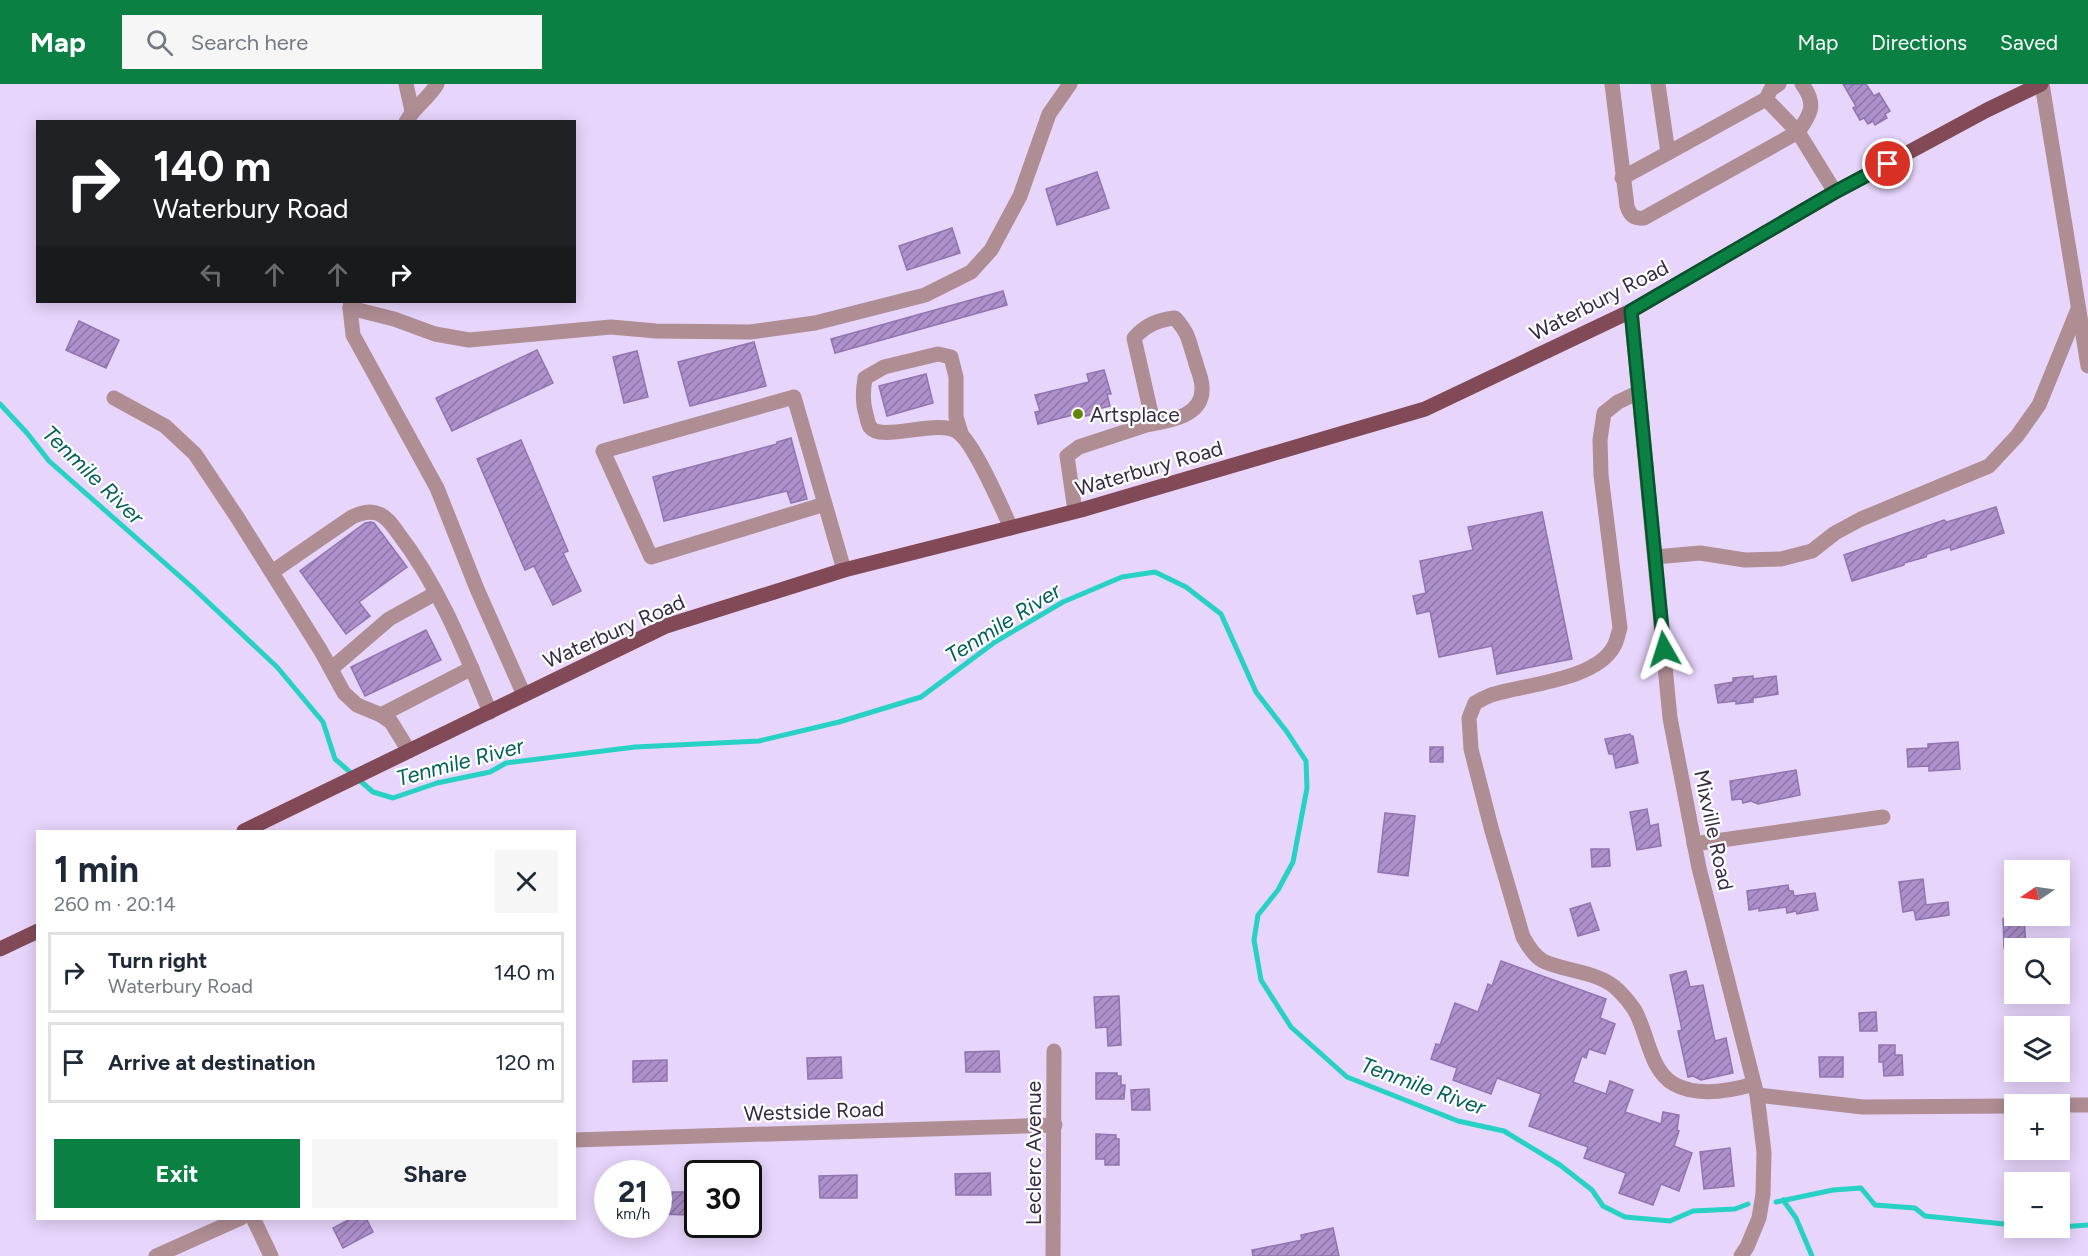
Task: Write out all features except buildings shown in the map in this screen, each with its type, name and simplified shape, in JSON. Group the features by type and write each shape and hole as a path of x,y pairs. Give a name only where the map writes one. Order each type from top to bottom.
{"main road":[{"name":"Waterbury Road","path":"246,830 666,626 844,570 1075,511 1425,409 1631,311 1835,192 1986,111 2042,84"},
{"path":"0,949 36,932"}],"street":[{"path":"406,84 409,116"},
{"path":"409,116 437,84"},
{"path":"525,695 477,589 437,488 353,335 350,305 435,334 469,340 611,327 656,331 750,332 815,323 925,295 971,272 991,250 1020,196 1049,114 1070,84"},
{"path":"1612,84 1627,206 1630,215 1637,219 1644,218 1798,132 1810,116 1811,104 1808,92 1802,84"},
{"path":"1658,84 1668,153"},
{"path":"1622,178 1766,99 1772,88 1779,84"},
{"path":"2042,84 2088,366"},
{"path":"1766,99 1798,132 1835,192"},
{"path":"1654,557 1700,553 1745,561 1781,559 1812,551 1835,533 1861,519 1989,466 2017,436 2038,405 2078,309"},
{"name":"Mixville Road","path":"1631,311 1670,718 1694,844 1722,963 1756,1090 1764,1152 1763,1194 1759,1218 1741,1256"},
{"path":"1075,511 1067,456 1079,447 1146,425 1177,419 1194,411 1202,397 1203,385 1187,332 1175,318 1157,321 1141,330 1134,338 1152,418 1146,425"},
{"path":"961,433 951,427 937,426 897,432 875,432 870,427 864,407 865,378 884,367 938,354 951,357 956,377 956,417 961,433 994,488 1011,528"},
{"path":"1639,392 1618,402 1604,413 1600,440 1601,475 1620,628 1614,647 1602,661 1582,671 1556,680 1490,695 1475,703 1469,718 1471,749 1522,937 1529,949 1542,961 1603,980 1618,989 1634,1009 1656,1063 1665,1078 1676,1086 1696,1091 1756,1090 1863,1107 2004,1106"},
{"path":"825,504 651,557 603,451 794,397 825,504 844,570"},
{"path":"114,398 165,426 195,454 272,572 344,693 357,705 391,722 409,751"},
{"path":"272,572 352,517 365,512 379,513 390,522 417,558 462,644 490,712"},
{"path":"331,669 389,619 436,594"},
{"path":"381,715 472,668"},
{"path":"1694,844 1883,817"},
{"name":"Leclerc Avenue","path":"1053,1256 1054,1051"},
{"path":"2070,1105 2088,1105"},
{"name":"Westside Road","path":"576,1140 1055,1125"},
{"path":"156,1256 237,1220"},
{"path":"254,1220 271,1256"}],"waterway":[{"name":"Tenmile River","path":"0,404 49,461 193,588 277,667 323,722 335,759 373,792 393,798 437,783 490,772 506,763 635,747 759,741 839,722 921,697 995,642 1063,602 1122,577 1155,572 1186,587 1221,614 1256,692 1306,761 1307,788 1293,862 1278,890 1258,915 1254,940 1261,980 1291,1027 1347,1077 1458,1121 1504,1131 1560,1165 1592,1190 1603,1206 1625,1217 1670,1221 1693,1211 1735,1209 1748,1204"},
{"name":"Tenmile River","path":"1776,1202 1833,1190 1861,1188 1875,1205 1915,1208 1925,1216 2004,1224"},
{"path":"1783,1200 1796,1218 1812,1256"},
{"name":"Tenmile River","path":"2070,1226 2088,1225"}],"place":[{"name":"Artsplace","path":"1078,414"}],"route":[{"path":"1664,649 1631,311 1835,192 1888,164"}]}
